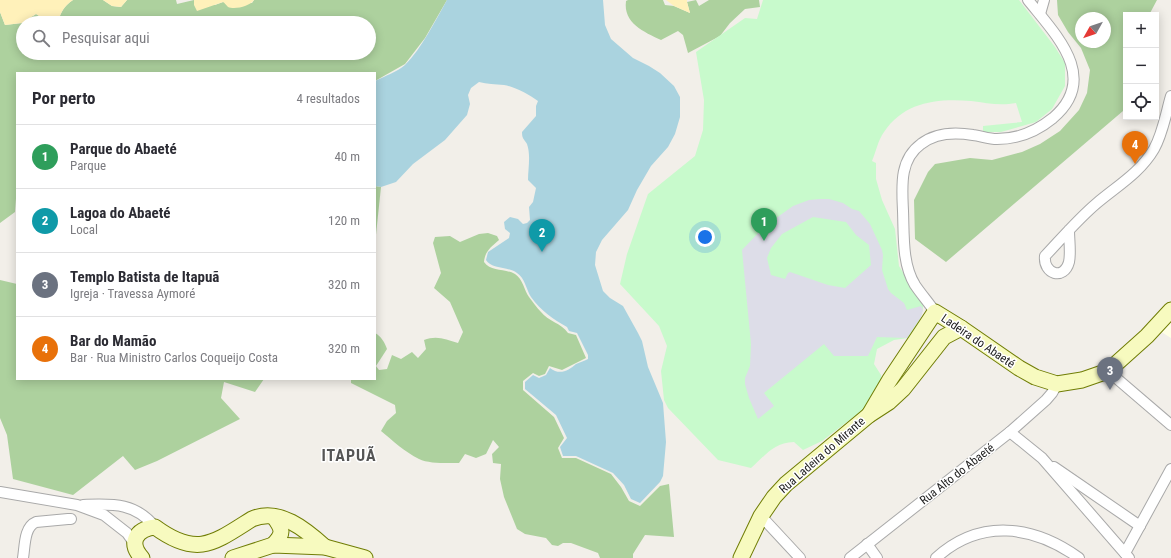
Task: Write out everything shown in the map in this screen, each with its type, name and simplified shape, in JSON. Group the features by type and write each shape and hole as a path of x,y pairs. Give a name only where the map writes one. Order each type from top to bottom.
{"street":[{"name":"Ladeira do Abaeté","path":"1028,0 1064,47 1071,62 1074,76 1073,90 1066,104 1058,114 1037,129 1013,138 996,140 971,134 947,134 934,136 920,144 910,155 903,170 902,184 906,255 914,284 935,312 955,331 1035,377 1057,384 1082,380 1108,372 1141,342 1171,310"},
{"path":"1040,14 1044,0"},
{"path":"1069,230 1096,204 1134,174 1144,163 1159,137 1169,111 1171,96"},
{"name":"Rua Ladeira do Mirante","path":"868,415 935,312"},
{"name":"Rua Ladeira do Mirante","path":"741,558 761,516 786,484 868,415 889,402 903,389 938,342 955,331"},
{"path":"1108,372 1171,425"},
{"path":"889,381 903,389"},
{"name":"Rua Alto do Abaeté","path":"850,558 1010,432 1046,400 1057,384"},
{"path":"1010,432 1042,458 1140,526"},
{"path":"1042,458 1127,556 1140,526 1171,469"},
{"path":"0,492 77,505 104,515 127,533 142,558"},
{"path":"77,505 114,504 124,506 135,510 150,521 155,527 176,541 186,544 202,545 216,542 258,516 274,517 293,522 308,532 325,547"},
{"path":"761,516 800,558"},
{"path":"273,545 282,533 274,517"},
{"path":"23,558 28,529 33,523 68,518 71,519"},
{"path":"134,543 139,533 143,530 155,527"},
{"path":"936,558 959,541 976,535 1000,530 1022,532 1042,539 1066,548 1079,558"},
{"path":"867,544 877,558"},
{"path":"233,558 273,545 325,547 365,558"}],"shaded area":[{"path":"829,199 843,203 852,209 859,211 870,224 882,250 882,270 888,289 904,303 907,310 921,306 923,310 921,317 907,338 877,337 868,356 834,356 824,344 764,393 774,406 758,419 745,384 745,378 750,366 751,344 742,250 765,226 793,206 809,200","holes":["813,217 846,222 856,235 869,245 871,265 845,288 828,285 790,272 785,279 771,275 767,258 771,248 782,234"]},
{"path":"1171,310 1171,338 1155,328"}],"green space":[{"path":"73,0 103,0 112,6 121,7 127,0 176,0 177,4 194,0 194,5 215,5 223,2 252,3 254,0 447,0 425,38 405,64 376,80 376,72 16,72 15,212 0,223 0,12 5,25 16,24 16,60 376,60 376,16 60,16 67,5"},
{"path":"663,0 665,5 674,6 690,13 687,2 696,0 699,6 709,0 759,0 760,7 745,9 730,23 720,36 688,53 683,35 678,31 661,40 636,26 631,21 626,9 626,1"},
{"path":"763,0 1019,0 1055,47 1065,63 1065,86 1052,109 1036,122 1001,132 983,132 983,126 1022,122 1016,103 999,104 946,100 922,104 911,108 892,122 882,135 872,161 876,163 876,179 882,200 895,229 899,266 923,304 921,317 908,338 894,340 877,349 874,364 881,375 881,384 864,409 822,441 803,450 794,442 775,447 751,468 718,460 668,408 664,400 661,371 667,346 659,326 620,284 627,254 648,194 695,156 703,130 704,100 696,52 745,18 757,19"},
{"path":"1057,0 1157,0 1151,12 1123,12 1123,111 946,262 915,239 914,200 928,172 935,164 970,158 992,160 1022,152 1040,144 1060,131 1079,110 1087,93 1090,70 1081,48 1111,48 1111,12 1075,12 1075,41 1058,15"},
{"path":"376,186 381,187 376,234"},
{"path":"488,233 497,236 499,240 487,252 484,262 494,269 511,272 518,276 527,294 538,309 547,318 562,327 568,333 576,335 586,358 562,370 549,366 545,374 539,376 533,373 523,381 523,390 554,417 564,438 558,448 562,458 576,458 611,474 629,501 640,506 660,486 669,484 674,537 645,535 633,554 633,558 600,558 598,553 571,543 563,543 558,546 552,545 546,538 525,534 517,529 504,497 500,479 501,464 493,463 492,454 499,447 493,440 486,454 476,458 465,454 459,463 444,463 423,461 419,459 404,450 381,431 387,421 396,413 395,405 351,383 351,380 376,380 376,366 379,370 387,369 392,355 401,359 412,352 418,358 426,349 424,340 437,338 458,343 463,332 450,302 434,288 441,273 433,243 435,237 450,236 460,242 479,234"},
{"path":"0,280 16,284 16,380 263,380 255,392 224,382 221,398 240,419 157,461 135,470 123,456 73,495 13,479 7,435 0,418"},
{"path":"376,334 385,344 387,349 376,366"}],"sand":[{"path":"0,0 73,0 67,5 60,16 39,16 36,14 33,16 16,16 16,24 5,25 0,12"},
{"path":"103,0 127,0 121,7 112,6"},
{"path":"194,0 254,0 246,6 238,8 228,7 223,2 197,11 194,5"},
{"path":"666,0 687,0 690,13 674,6"}],"water":[{"path":"447,0 603,0 605,25 611,39 633,58 660,73 674,86 680,97 680,117 675,134 668,147 651,166 637,190 628,210 602,240 596,252 595,265 603,291 610,298 623,306 638,333 642,341 648,367 663,403 666,442 663,476 660,482 640,503 631,499 624,485 613,473 576,456 563,456 560,447 567,438 556,415 525,389 525,382 533,375 539,378 546,375 550,368 557,372 567,370 588,359 588,355 577,333 569,331 567,327 543,311 531,297 520,275 509,269 492,265 486,260 488,252 509,238 510,233 505,229 504,222 510,217 518,219 523,224 530,220 529,207 533,202 536,188 528,180 529,153 522,132 536,116 536,106 538,101 512,87 479,82 471,88 468,95 470,104 467,115 445,140 413,164 396,182 381,187 376,186 376,81 391,74 405,65 417,51"}],"place":[{"name":"Bar do Mamão","path":"1135,164"},
{"name":"Parque do Abaeté","path":"764,241"},
{"name":"Lagoa do Abaeté","path":"542,252"},
{"name":"Templo Batista de Itapuã","path":"1110,390"}],"district":[{"name":"ITAPUÃ","path":"349,455"}]}
